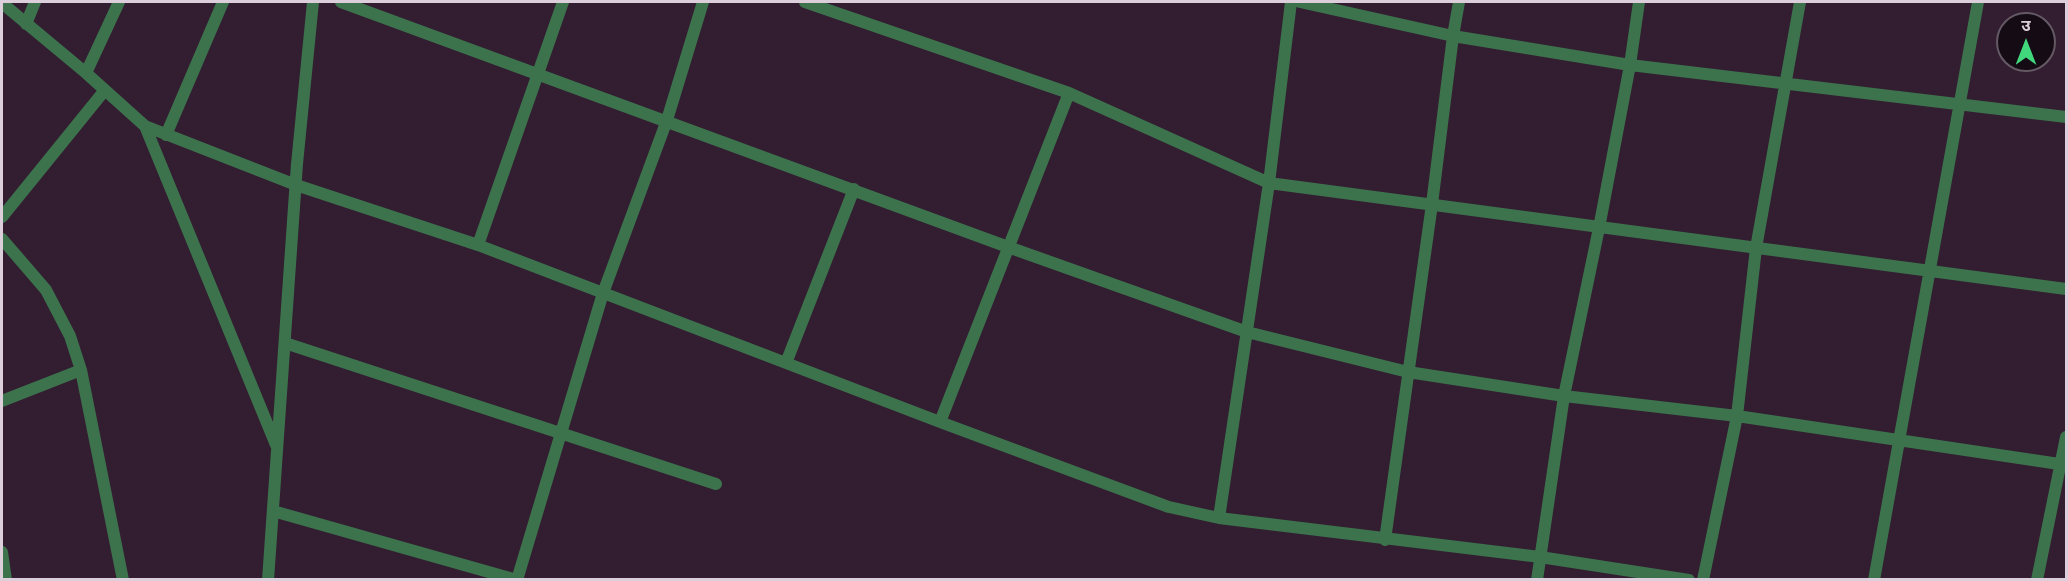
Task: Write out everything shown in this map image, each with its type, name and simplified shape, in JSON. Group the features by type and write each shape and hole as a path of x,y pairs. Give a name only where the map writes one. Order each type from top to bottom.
{"street":[{"path":"26,24 35,2"},
{"path":"86,73 118,2"},
{"path":"166,135 223,2"},
{"path":"268,579 296,185 313,2"},
{"path":"341,2 1008,247 1247,332 1408,372 1564,396 1737,416 2064,464"},
{"path":"478,245 563,2"},
{"path":"273,511 517,579 603,293 667,120 703,2"},
{"path":"805,2 1069,93 1269,183 2067,289"},
{"path":"1219,518 1269,183 1291,2"},
{"path":"1300,2 1453,36 1630,65 2067,117"},
{"path":"1385,540 1459,2"},
{"path":"1537,579 1564,396 1599,228 1630,65 1639,2"},
{"path":"1703,579 1737,416 1756,248 1800,2"},
{"path":"1874,579 1978,2"},
{"path":"2,3 145,126 296,185 478,245 1169,507 1219,518 1385,540 1540,557 1689,579"},
{"path":"2,217 105,90"},
{"path":"940,422 1069,93"},
{"path":"145,126 278,448"},
{"path":"786,363 854,189"},
{"path":"2,239 46,290 70,336 81,370 123,579"},
{"path":"285,344 716,484"},
{"path":"2,401 81,370"},
{"path":"2037,579 2064,464 2067,437"},
{"path":"2,552 6,579"}]}
